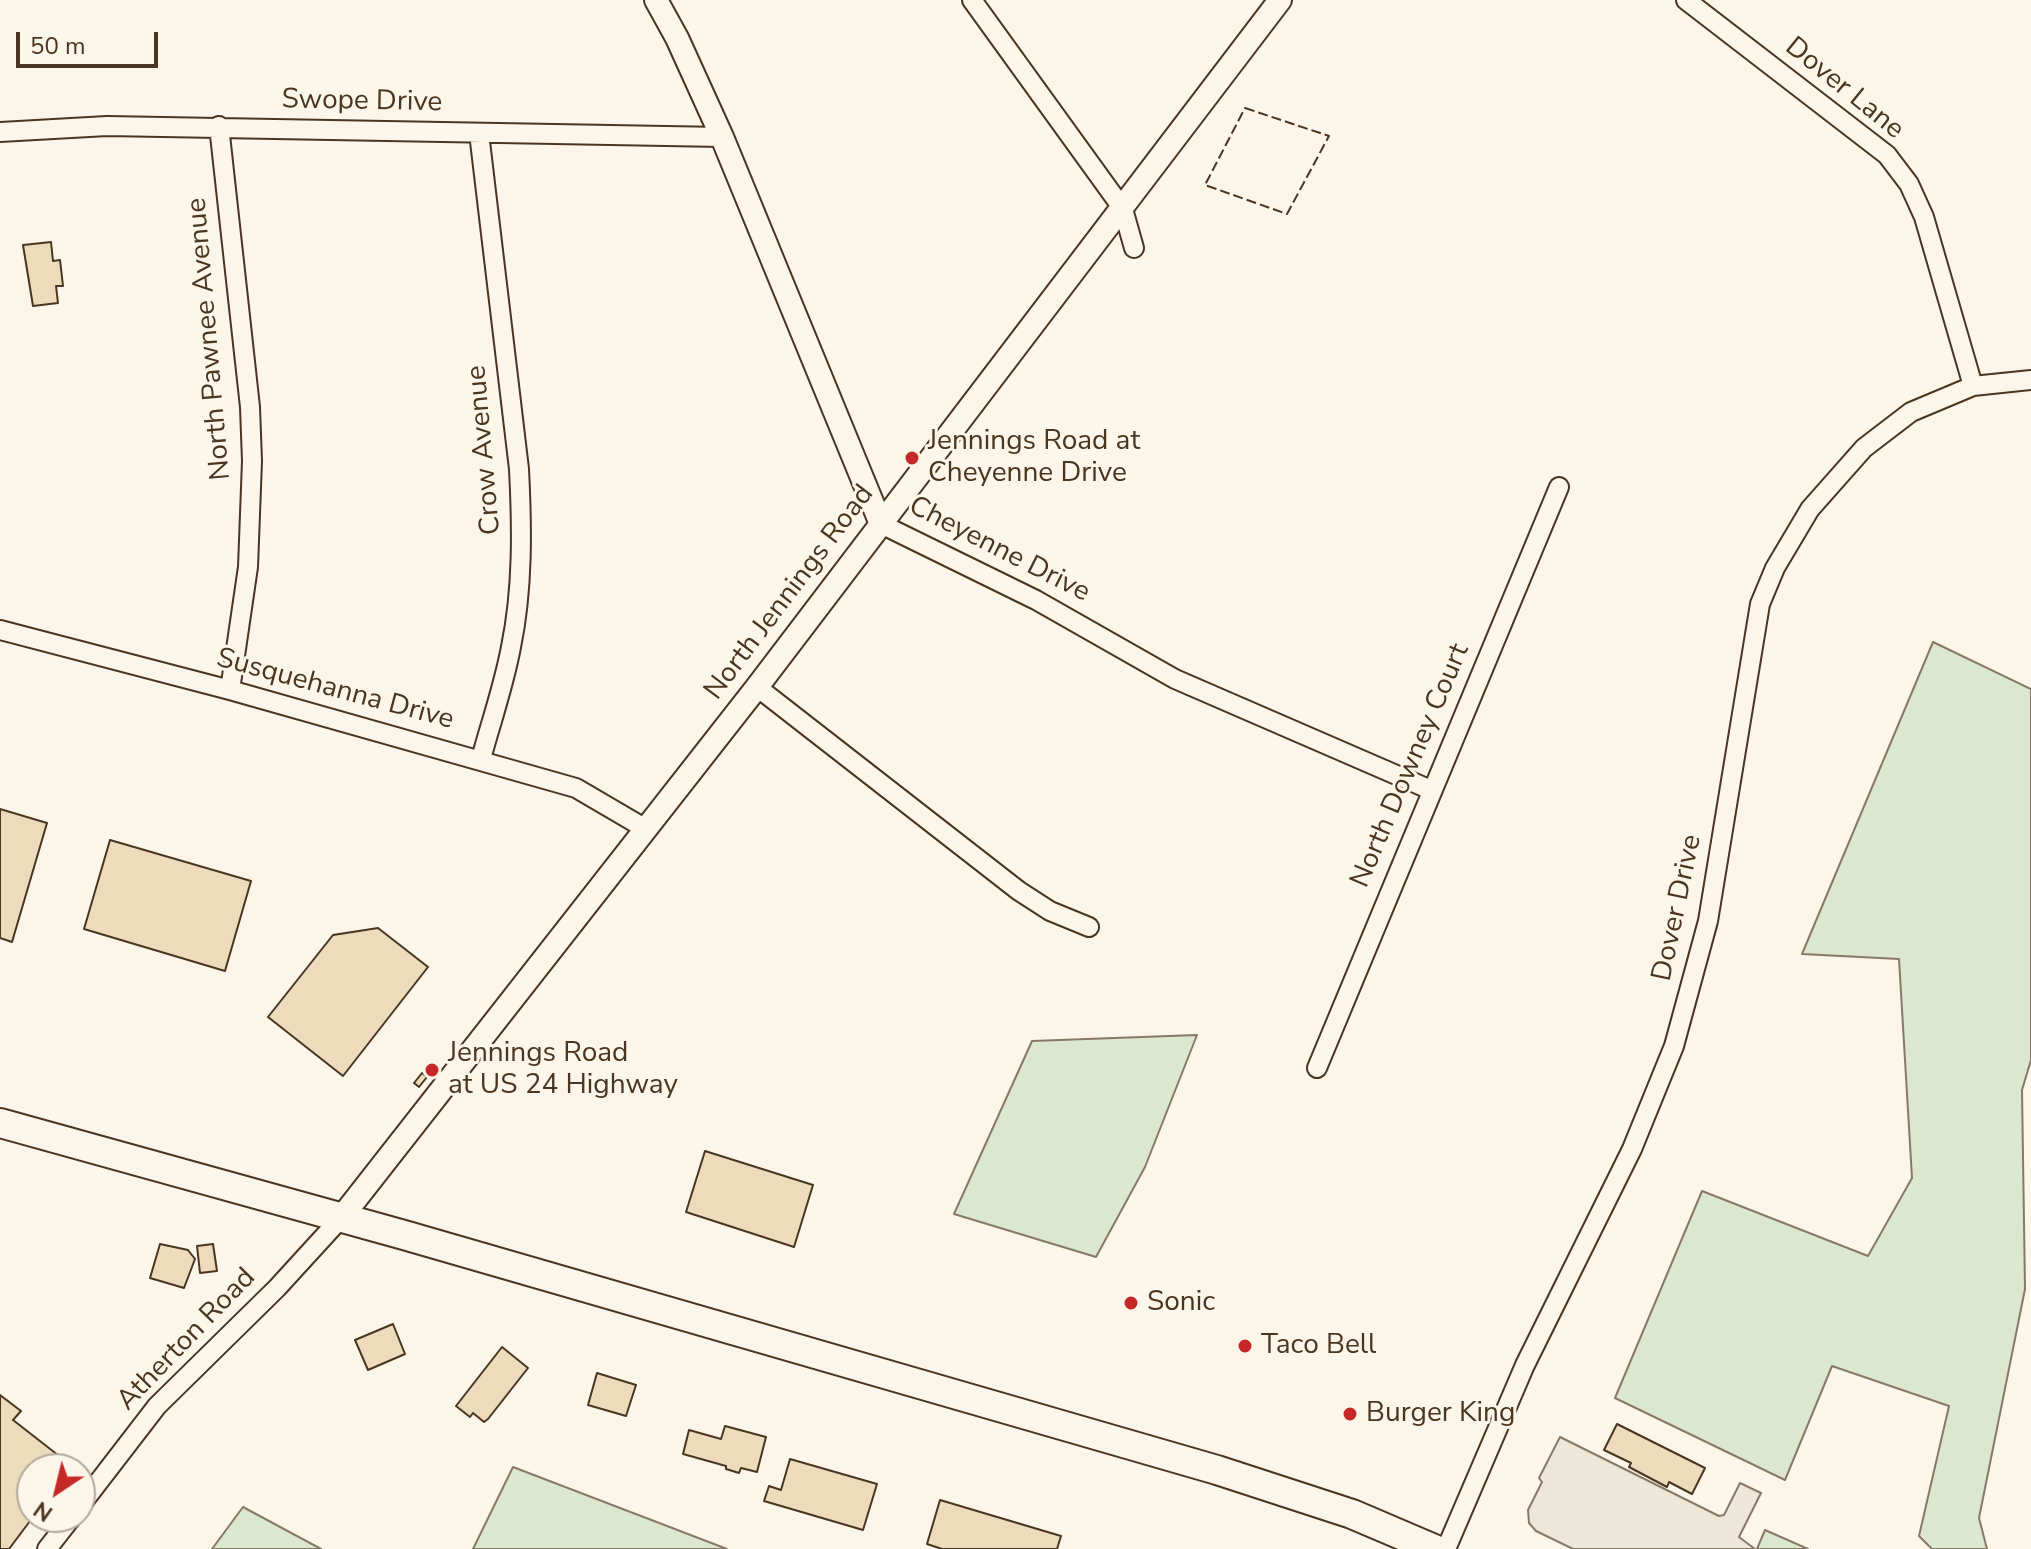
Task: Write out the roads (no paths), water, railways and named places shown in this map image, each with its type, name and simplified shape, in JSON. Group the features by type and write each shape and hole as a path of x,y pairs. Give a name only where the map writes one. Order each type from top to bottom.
{"highway":[{"path":"0,1123 1217,1470 1352,1514 1434,1549"}],"street":[{"name":"Cheyenne Drive","path":"656,0 677,38 722,137 881,524 1036,600 1175,679 1431,790"},
{"path":"972,0 1123,209 1134,248"},
{"name":"North Jennings Road","path":"341,1218 757,687 1280,0"},
{"name":"Dover Lane","path":"1686,0 1887,155 1909,184 1924,217 1973,386"},
{"name":"Swope Drive","path":"0,132 107,126 219,126 722,137"},
{"name":"North Pawnee Avenue","path":"219,126 250,407 252,461 248,567 230,690"},
{"name":"Crow Avenue","path":"479,133 519,469 522,521 519,590 511,648 481,759"},
{"name":"Dover Drive","path":"1446,1549 1525,1365 1632,1149 1674,1046 1708,921 1760,604 1775,568 1810,509 1864,448 1911,412 1973,386 2031,380"},
{"name":"North Downey Court","path":"1317,1068 1559,487"},
{"name":"Susquehanna Drive","path":"0,630 230,690 576,788 646,829"},
{"path":"757,687 1019,891 1050,911 1089,927"},
{"name":"Atherton Road","path":"96,1485 157,1406 277,1288 341,1218"},
{"path":"47,1549 60,1533"}],"place":[{"name":"Jennings Road at Cheyenne Drive","path":"912,458"},
{"name":"Jennings Road at US 24 Highway","path":"432,1070"},
{"name":"Sonic","path":"1131,1303"},
{"name":"Taco Bell","path":"1245,1346"},
{"name":"Burger King","path":"1350,1414"}]}
